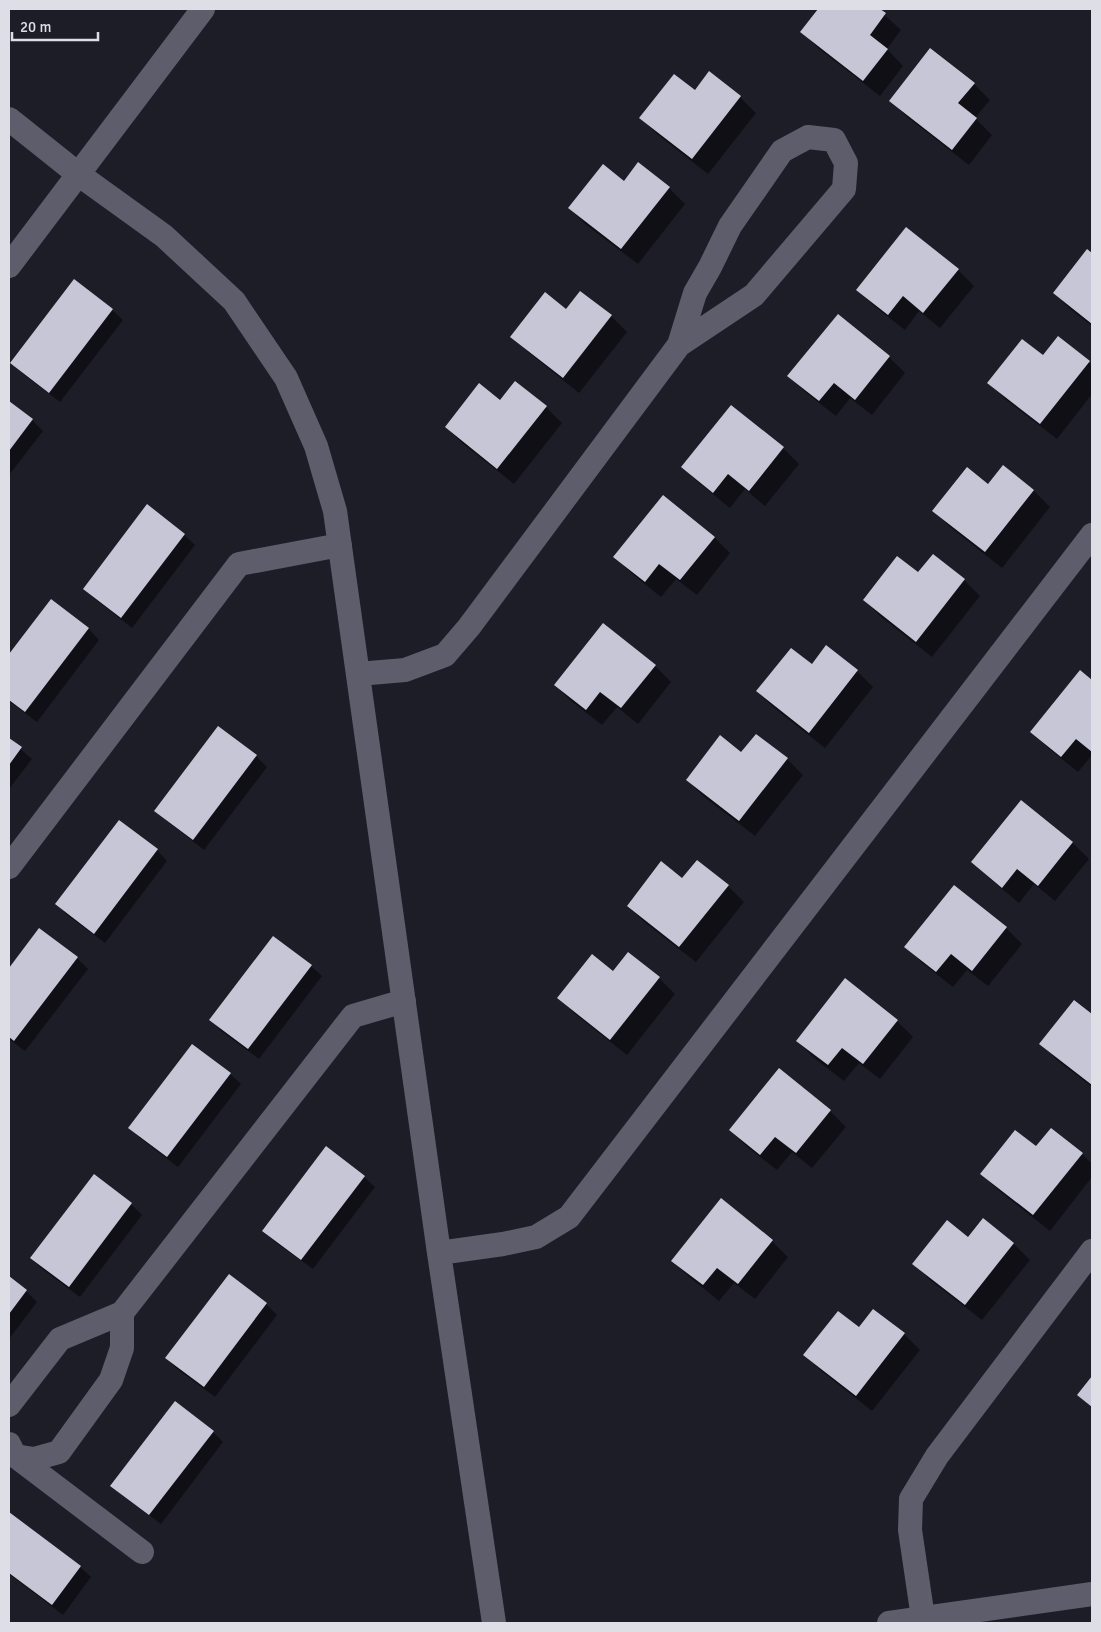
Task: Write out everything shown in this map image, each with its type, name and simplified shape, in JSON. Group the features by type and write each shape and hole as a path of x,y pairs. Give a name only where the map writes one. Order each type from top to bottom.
{"street":[{"path":"9,266 203,9"},
{"path":"9,119 78,174 164,236 234,301 286,378 316,446 335,511 439,1253 494,1623"},
{"path":"358,674 405,670 445,655 469,627 679,346 754,296 844,189 846,163 834,140 808,137 782,151 730,226 694,293 679,346"},
{"path":"439,1253 536,1237 570,1217 1092,535"},
{"path":"9,867 239,564 340,545"},
{"path":"9,1405 60,1339 122,1313 353,1016 404,1001"},
{"path":"923,1618 910,1530 911,1499 937,1456 1092,1251"},
{"path":"11,1450 34,1459 58,1452 111,1380 122,1348 122,1313"},
{"path":"11,1450 142,1552"},
{"path":"889,1623 1092,1594"}],"building":[{"path":"818,9 880,9 886,13 870,35 888,49 863,81 800,32"},
{"path":"930,48 975,83 958,103 977,118 952,150 889,101"},
{"path":"709,71 741,96 692,159 639,118 674,74 695,90"},
{"path":"638,162 670,187 621,249 568,208 603,164 624,181"},
{"path":"906,227 959,269 923,313 903,296 888,315 856,290"},
{"path":"1087,249 1092,253 1092,324 1053,293"},
{"path":"74,279 113,309 49,393 10,363"},
{"path":"580,291 612,315 563,378 510,337 545,292 566,309"},
{"path":"838,314 890,356 855,400 834,383 819,401 787,376"},
{"path":"1058,336 1090,361 1040,424 987,383 1022,339 1043,355"},
{"path":"515,381 547,406 497,469 445,427 479,383 500,400"},
{"path":"9,401 33,419 9,451"},
{"path":"731,405 784,447 749,491 728,474 713,493 681,467"},
{"path":"1003,465 1034,490 985,552 932,511 967,467 988,484"},
{"path":"663,495 715,537 680,580 659,564 645,582 613,557"},
{"path":"147,504 185,534 121,618 83,589"},
{"path":"933,554 965,579 916,642 863,600 897,556 918,572"},
{"path":"51,599 89,628 25,712 9,700 9,654"},
{"path":"603,623 656,665 621,708 600,692 586,710 554,685"},
{"path":"826,645 858,670 809,733 756,691 791,648 812,664"},
{"path":"1080,670 1092,680 1092,752 1076,739 1061,757 1030,732"},
{"path":"218,726 257,755 193,840 154,811"},
{"path":"756,734 788,758 739,821 686,780 720,735 741,752"},
{"path":"9,738 22,747 9,765"},
{"path":"1021,800 1073,842 1038,886 1017,869 1002,888 971,862"},
{"path":"119,820 158,849 94,934 55,904"},
{"path":"697,860 729,885 679,947 627,906 661,861 682,878"},
{"path":"954,885 1007,927 972,971 951,954 936,972 904,947"},
{"path":"39,928 78,957 14,1041 9,1037 9,968"},
{"path":"273,936 312,965 248,1049 209,1020"},
{"path":"628,952 660,977 610,1040 557,998 592,954 613,971"},
{"path":"845,978 898,1020 863,1064 842,1048 828,1065 796,1041"},
{"path":"1074,1000 1092,1014 1092,1085 1039,1044"},
{"path":"192,1044 231,1073 167,1157 128,1128"},
{"path":"779,1068 831,1110 796,1153 775,1137 760,1155 729,1130"},
{"path":"1051,1128 1083,1153 1033,1215 980,1174 1015,1130 1036,1146"},
{"path":"326,1146 365,1176 301,1260 262,1231"},
{"path":"94,1174 132,1203 69,1287 30,1258"},
{"path":"721,1198 773,1240 738,1284 717,1268 703,1285 671,1261"},
{"path":"983,1218 1014,1243 965,1305 912,1264 947,1220 968,1237"},
{"path":"229,1274 267,1303 204,1387 165,1358"},
{"path":"9,1276 27,1290 9,1314"},
{"path":"873,1309 905,1333 856,1396 803,1355 838,1311 859,1327"},
{"path":"1092,1376 1092,1407 1077,1395"},
{"path":"175,1401 214,1431 149,1515 110,1486"},
{"path":"9,1512 81,1566 52,1605 9,1573"}]}
